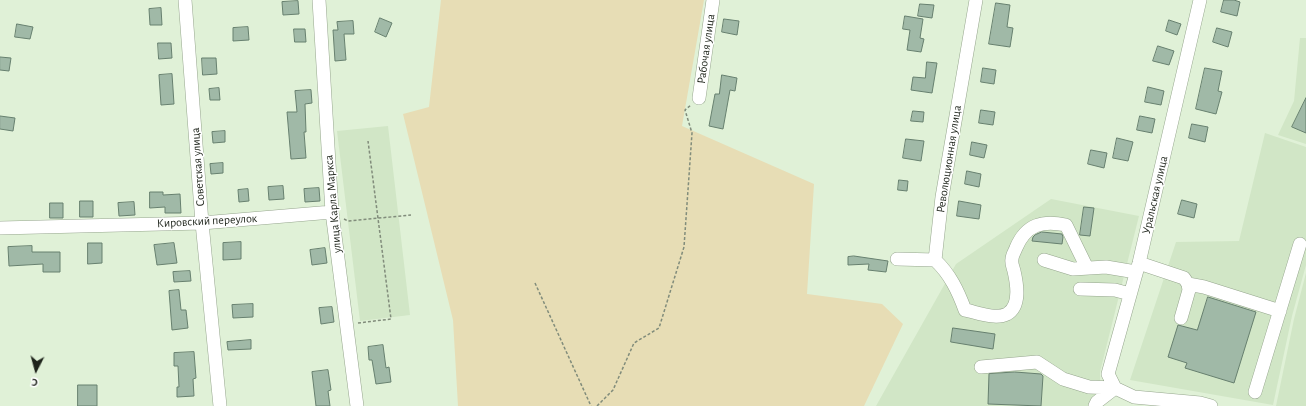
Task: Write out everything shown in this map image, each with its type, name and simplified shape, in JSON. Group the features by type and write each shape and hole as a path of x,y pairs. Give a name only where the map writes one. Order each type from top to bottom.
{"street":[{"name":"Советская улица","path":"185,0 202,223 220,406"},
{"name":"улица Карла Маркса","path":"319,0 332,212 358,406"},
{"name":"Рабочая улица","path":"699,98 713,0"},
{"name":"Революционная улица","path":"935,260 942,197 976,0"},
{"name":"Уральская улица","path":"1115,388 1108,374 1138,268 1200,0"},
{"name":"Кировский переулок","path":"0,228 202,223 332,212"},
{"path":"897,258 935,260 943,268 957,289 965,310 999,316 1012,310 1015,303 1017,289 1012,259 1019,241 1026,232 1040,224 1047,222 1066,225 1087,268"},
{"path":"1255,392 1300,244"},
{"path":"1044,260 1074,268 1138,268 1184,278 1188,284 1189,290 1181,318"},
{"path":"1188,284 1204,287 1280,311"},
{"path":"1080,289 1115,290 1130,294"},
{"path":"981,367 1037,362 1063,379 1088,387 1115,388 1134,397 1200,403 1210,406"},
{"path":"1095,406 1097,402 1115,388"}],"path":[{"path":"597,406 613,390 634,343 658,328 684,247 692,133 685,110 699,98"},
{"path":"346,325 390,319 368,141"},
{"path":"332,212 348,221 411,215"},
{"path":"535,283 591,406"}],"shaded area":[{"path":"441,0 704,0 682,126 814,184 807,294 882,304 903,324 864,406 458,406 453,320 403,114 429,107"},
{"path":"1300,38 1306,38 1306,144 1278,135 1294,101"},
{"path":"388,126 410,315 360,321 337,131"},
{"path":"1265,133 1306,147 1306,265 1292,316 1273,405 1130,380 1176,242 1239,241"},
{"path":"1051,199 1139,216 1100,372 1101,406 876,406 956,264"},
{"path":"1306,273 1306,406 1276,406 1294,319"}],"building":[{"path":"1224,0 1234,0 1240,2 1237,16 1221,12"},
{"path":"298,1 299,14 283,15 282,2"},
{"path":"996,3 1010,5 1007,27 1013,28 1010,47 989,44"},
{"path":"920,4 934,5 932,18 918,16"},
{"path":"161,8 162,25 150,25 149,9"},
{"path":"905,16 923,19 920,38 924,39 921,52 907,50 910,30 903,29"},
{"path":"380,18 392,23 386,37 375,32"},
{"path":"724,19 739,21 737,35 722,32"},
{"path":"1169,20 1181,24 1177,35 1166,31"},
{"path":"353,21 354,34 344,34 346,60 335,61 333,30 338,30 337,22"},
{"path":"17,24 33,27 30,39 15,37"},
{"path":"248,27 249,40 233,41 233,28"},
{"path":"1217,28 1232,32 1228,47 1213,42"},
{"path":"294,29 305,29 306,42 295,42"},
{"path":"158,43 171,43 172,58 159,59"},
{"path":"1158,46 1174,51 1169,65 1153,61"},
{"path":"0,57 11,58 9,71 0,70"},
{"path":"202,58 216,58 217,74 203,75"},
{"path":"927,62 937,63 932,93 911,90 913,77 925,78"},
{"path":"983,68 996,70 994,84 981,82"},
{"path":"1205,68 1222,71 1218,91 1222,92 1216,114 1196,109"},
{"path":"172,74 174,104 161,105 159,75"},
{"path":"722,75 737,78 735,91 730,90 723,129 709,126 715,94 719,94"},
{"path":"1148,87 1164,91 1161,105 1145,102"},
{"path":"219,88 220,100 210,100 209,89"},
{"path":"311,90 312,103 305,104 306,132 304,132 306,158 291,159 287,112 297,112 295,91"},
{"path":"1306,98 1306,133 1292,127"},
{"path":"981,110 995,112 993,125 979,123"},
{"path":"913,111 924,112 923,122 911,121"},
{"path":"0,116 15,118 13,131 0,129"},
{"path":"1140,116 1155,119 1152,133 1137,130"},
{"path":"1192,124 1208,127 1205,142 1189,138"},
{"path":"225,131 225,142 213,143 212,132"},
{"path":"1117,138 1133,142 1128,161 1113,158"},
{"path":"906,139 924,141 921,161 903,158"},
{"path":"972,142 987,145 984,158 970,155"},
{"path":"1091,150 1107,153 1104,168 1088,164"},
{"path":"223,163 223,173 211,174 210,164"},
{"path":"967,171 981,174 979,187 965,184"},
{"path":"899,180 908,181 907,191 898,190"},
{"path":"283,186 284,199 269,200 268,187"},
{"path":"319,188 320,201 305,202 304,189"},
{"path":"248,189 249,201 239,202 238,190"},
{"path":"150,192 163,192 163,195 180,194 181,213 165,213 165,207 150,208"},
{"path":"1182,200 1197,204 1194,218 1178,214"},
{"path":"80,201 93,201 93,217 80,217"},
{"path":"959,201 981,205 979,219 957,216"},
{"path":"134,202 135,215 119,216 118,203"},
{"path":"50,203 63,203 63,218 50,218"},
{"path":"1084,207 1094,208 1090,236 1080,235"},
{"path":"1042,232 1062,234 1062,244 1032,241 1035,235"},
{"path":"241,242 241,259 223,260 223,243"},
{"path":"88,243 102,243 102,263 88,264"},
{"path":"174,243 177,263 157,265 154,245"},
{"path":"32,246 32,252 60,252 60,272 43,272 43,264 9,266 8,247"},
{"path":"325,248 327,263 312,265 310,250"},
{"path":"854,256 888,261 886,272 868,270 869,264 848,265 848,257"},
{"path":"190,271 191,281 174,282 173,272"},
{"path":"179,290 181,310 186,310 188,328 172,330 169,291"},
{"path":"1208,297 1256,312 1234,383 1185,368 1187,363 1168,357 1178,325 1197,330"},
{"path":"253,304 253,317 233,318 232,305"},
{"path":"332,307 334,322 321,324 319,308"},
{"path":"953,328 995,334 993,349 951,342"},
{"path":"251,340 251,349 228,350 227,342"},
{"path":"383,345 386,368 389,367 391,382 376,384 372,360 369,360 368,347"},
{"path":"194,352 196,378 193,379 194,396 177,397 177,387 179,387 178,366 174,366 174,353"},
{"path":"328,370 331,390 328,391 330,406 316,406 312,372"},
{"path":"1015,372 1041,374 1043,376 1041,406 988,404 989,374"},
{"path":"78,385 97,385 97,406 78,406"}]}
